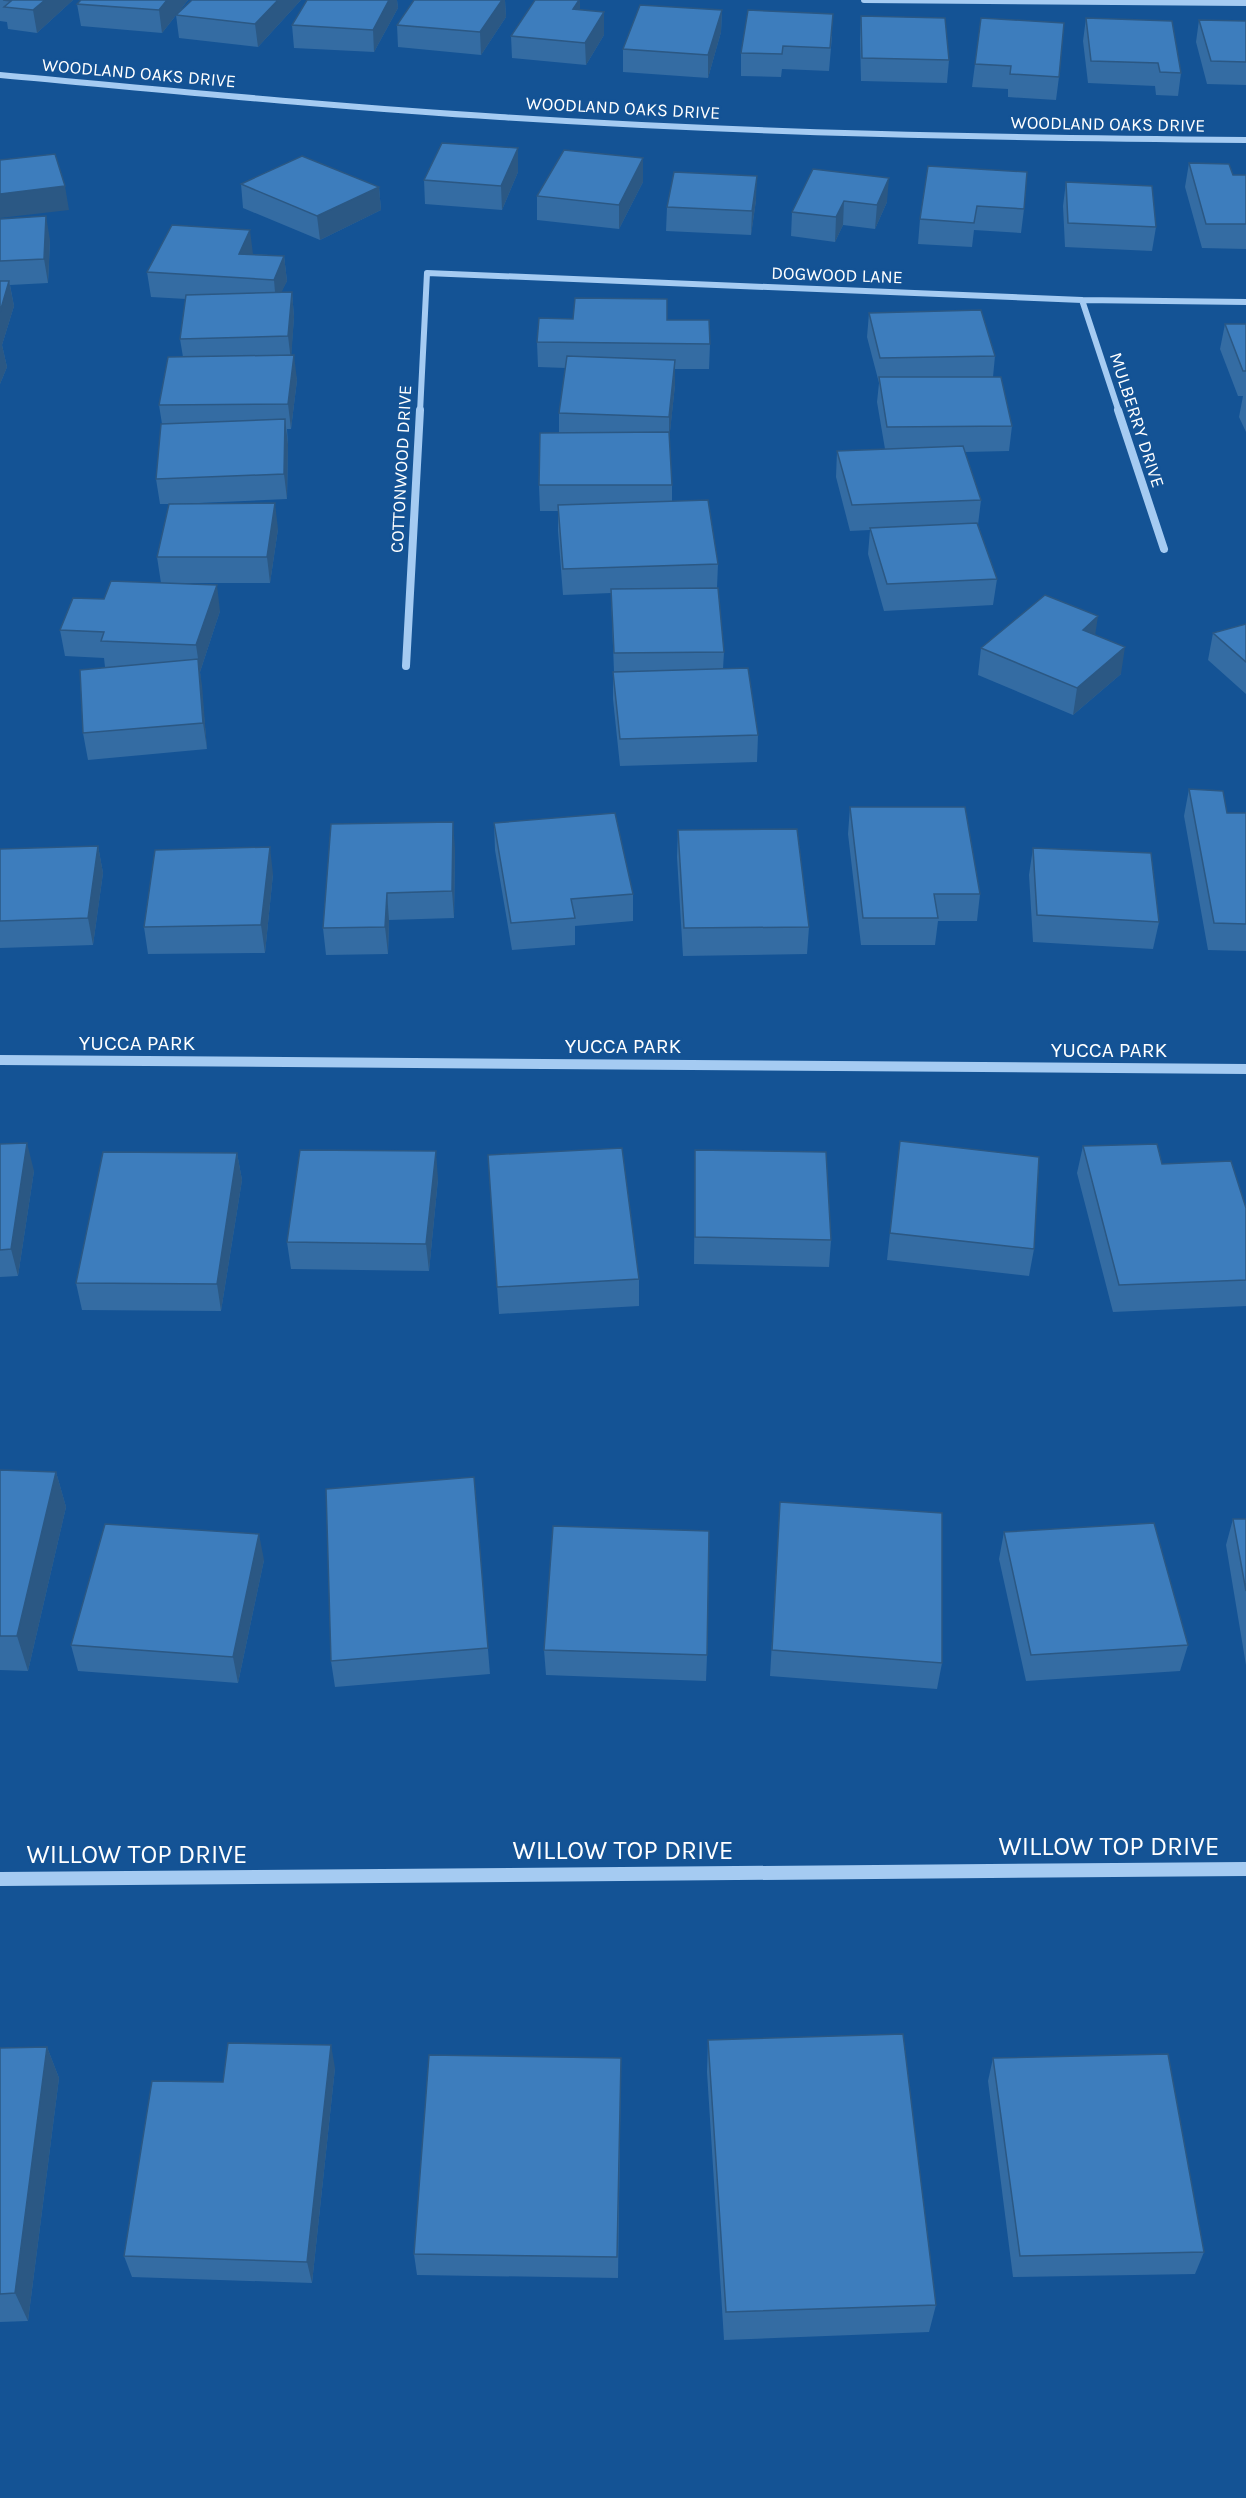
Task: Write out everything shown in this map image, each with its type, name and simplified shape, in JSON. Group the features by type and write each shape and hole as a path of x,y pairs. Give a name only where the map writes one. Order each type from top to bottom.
{"street":[{"path":"864,0 1246,3"},
{"name":"WOODLAND OAKS DRIVE","path":"0,75 394,110 625,124 888,135 1246,140"},
{"name":"DOGWOOD LANE","path":"427,273 1082,300 1246,302"},
{"name":"COTTONWOOD DRIVE","path":"406,666 427,273"},
{"name":"MULBERRY DRIVE","path":"1082,300 1164,549"},
{"name":"YUCCA PARK","path":"0,1060 1246,1069"},
{"name":"WILLOW TOP DRIVE","path":"0,1879 1246,1869"}],"building":[{"path":"3,0 45,0 33,10 4,7 11,1"},
{"path":"81,0 167,0 159,10 77,4"},
{"path":"192,0 278,0 255,24 176,15"},
{"path":"307,0 389,0 373,30 292,25"},
{"path":"414,0 502,0 480,32 397,25"},
{"path":"535,0 579,0 573,9 604,12 585,43 511,36"},
{"path":"640,5 722,10 708,55 623,49"},
{"path":"748,10 833,14 830,48 783,46 782,54 741,53"},
{"path":"861,16 945,18 949,60 862,58"},
{"path":"981,18 1064,23 1059,77 1010,74 1011,66 975,64"},
{"path":"1086,18 1172,21 1181,73 1160,72 1158,63 1091,61"},
{"path":"1199,20 1246,21 1246,62 1211,61"},
{"path":"442,143 518,148 501,186 424,180"},
{"path":"564,150 643,158 619,205 537,196"},
{"path":"55,154 65,186 0,194 0,160"},
{"path":"302,156 379,187 317,216 241,184"},
{"path":"1189,163 1229,164 1233,175 1246,175 1246,224 1206,224"},
{"path":"928,166 1027,172 1024,209 977,206 974,223 920,219"},
{"path":"813,169 889,178 877,205 844,201 836,217 792,212"},
{"path":"674,172 757,176 752,211 667,207"},
{"path":"1066,182 1152,186 1156,227 1068,223"},
{"path":"46,216 44,259 0,261 0,219"},
{"path":"172,225 250,230 239,254 284,256 274,280 147,272"},
{"path":"0,281 9,281 0,312"},
{"path":"292,292 288,336 180,339 186,295"},
{"path":"575,298 667,299 667,320 709,320 710,344 537,342 539,318 573,319"},
{"path":"981,310 995,356 880,358 869,313"},
{"path":"1225,324 1246,324 1246,371 1243,371"},
{"path":"294,355 288,404 159,405 168,357"},
{"path":"567,356 675,360 669,417 559,413"},
{"path":"879,377 1001,377 1012,426 887,427"},
{"path":"285,419 284,474 156,479 161,424"},
{"path":"669,432 672,485 539,485 540,433"},
{"path":"963,446 981,500 852,505 837,451"},
{"path":"708,500 718,564 563,569 558,505"},
{"path":"275,503 267,557 157,557 169,504"},
{"path":"977,523 997,579 887,584 870,528"},
{"path":"111,581 217,585 196,645 101,641 104,632 60,630 73,598 104,599"},
{"path":"718,588 724,652 614,653 611,589"},
{"path":"1045,595 1098,616 1083,630 1125,647 1077,688 981,648"},
{"path":"1246,624 1246,662 1213,633"},
{"path":"198,659 203,723 83,733 80,670"},
{"path":"748,668 758,735 620,739 613,672"},
{"path":"1189,789 1223,791 1227,813 1246,813 1246,924 1214,923"},
{"path":"850,807 965,807 980,894 934,894 938,918 863,918"},
{"path":"615,813 633,894 571,899 575,918 511,923 494,823"},
{"path":"453,822 452,891 387,893 385,927 323,928 331,824"},
{"path":"797,829 809,927 684,928 678,830"},
{"path":"98,846 88,918 0,921 0,849"},
{"path":"270,847 261,925 144,927 155,850"},
{"path":"1033,848 1151,853 1159,922 1037,915"},
{"path":"900,1141 1039,1157 1034,1249 890,1233"},
{"path":"27,1143 11,1249 0,1250 0,1144"},
{"path":"1157,1144 1162,1164 1231,1161 1246,1208 1246,1280 1119,1285 1083,1146"},
{"path":"622,1148 639,1279 497,1287 488,1155"},
{"path":"300,1150 436,1151 426,1244 287,1242"},
{"path":"695,1150 826,1152 831,1240 695,1237"},
{"path":"103,1152 237,1153 217,1284 76,1283"},
{"path":"0,1470 56,1472 17,1636 0,1636"},
{"path":"474,1477 488,1648 331,1661 326,1489"},
{"path":"780,1502 942,1513 942,1663 772,1650"},
{"path":"1233,1519 1246,1519 1246,1591"},
{"path":"1154,1523 1188,1645 1031,1655 1004,1532"},
{"path":"105,1524 259,1534 233,1657 71,1645"},
{"path":"553,1526 709,1531 707,1655 544,1650"},
{"path":"903,2034 936,2305 726,2312 708,2040"},
{"path":"228,2043 331,2045 307,2262 124,2256 152,2081 223,2082"},
{"path":"47,2047 15,2293 0,2294 0,2048"},
{"path":"1168,2054 1204,2252 1020,2256 993,2058"},
{"path":"429,2055 621,2058 617,2257 414,2254"}]}
